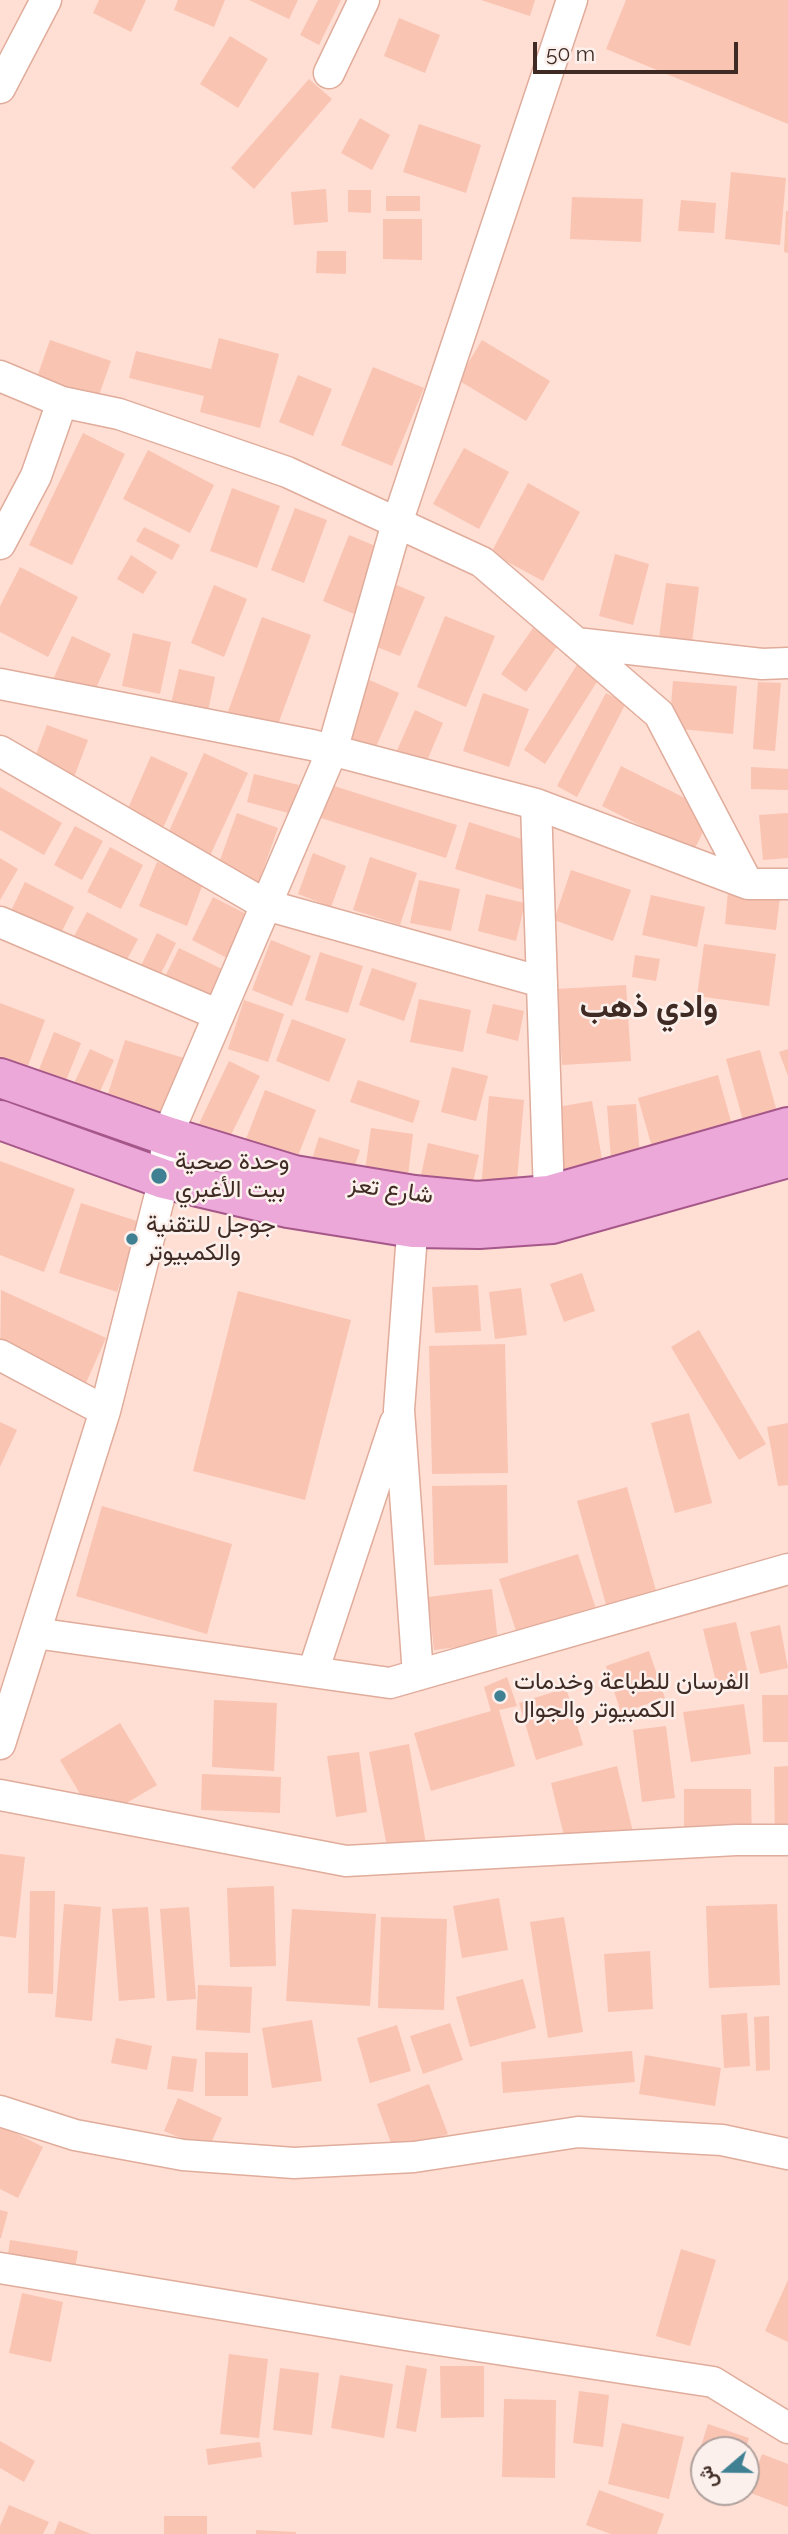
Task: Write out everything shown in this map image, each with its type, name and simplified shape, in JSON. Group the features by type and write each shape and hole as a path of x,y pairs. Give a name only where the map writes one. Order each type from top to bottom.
{"main road":[{"name":"شارع تعز","path":"0,1078 167,1136 480,1229 552,1224 788,1158"},
{"name":"شارع تعز","path":"0,1120 164,1179 288,1208 414,1211 477,1201 549,1195 788,1127"}],"street":[{"path":"0,88 46,0"},
{"path":"329,73 364,0"},
{"path":"0,1744 105,1411 164,1179 167,1136 332,751 397,523 572,0"},
{"path":"0,376 62,402 119,414 287,472 481,562 659,714 748,884"},
{"path":"0,544 36,476 62,402"},
{"path":"576,643 762,664 788,663"},
{"path":"0,684 332,751 536,804 748,884 788,884"},
{"path":"0,751 266,905 542,982"},
{"path":"536,804 549,1195"},
{"path":"0,922 219,1015"},
{"path":"414,1211 399,1410 418,1675"},
{"path":"0,1356 105,1411"},
{"path":"313,1672 399,1410"},
{"path":"35,1633 390,1683 788,1569"},
{"path":"0,1795 345,1861 736,1840 788,1840"},
{"path":"0,2111 75,2135 183,2155 294,2163 414,2157 578,2132 722,2140 788,2154"},
{"path":"0,2268 713,2382 788,2428"}],"building":[{"path":"99,0 146,0 131,32 93,13"},
{"path":"178,0 225,0 214,27 174,10"},
{"path":"249,0 298,0 289,19"},
{"path":"318,0 341,0 319,45 300,35"},
{"path":"481,0 535,0 530,16"},
{"path":"626,0 788,0 788,124 606,49"},
{"path":"399,18 440,35 425,73 384,56"},
{"path":"230,36 268,59 238,108 200,84"},
{"path":"309,79 332,99 254,189 231,168"},
{"path":"360,118 390,135 372,170 341,153"},
{"path":"419,124 481,145 466,193 403,172"},
{"path":"731,172 786,178 780,245 725,239"},
{"path":"326,189 328,222 294,225 291,192"},
{"path":"348,190 371,190 371,213 348,212"},
{"path":"386,196 420,196 420,211 386,211"},
{"path":"572,197 643,199 641,242 570,239"},
{"path":"681,200 716,203 714,233 678,231"},
{"path":"788,211 788,253 784,252"},
{"path":"383,219 422,219 422,260 383,259"},
{"path":"317,251 346,251 346,274 316,273"},
{"path":"219,338 279,354 260,428 200,412 204,396 129,378 136,351 211,369"},
{"path":"50,340 111,361 98,398 37,377"},
{"path":"482,340 550,381 526,421 458,380"},
{"path":"373,367 424,388 392,466 341,445"},
{"path":"298,375 332,389 313,436 279,422"},
{"path":"83,433 125,454 72,565 29,545"},
{"path":"464,448 509,472 479,529 433,504"},
{"path":"148,450 214,485 190,533 123,499"},
{"path":"528,483 580,512 543,581 491,553"},
{"path":"232,488 280,506 257,568 210,551"},
{"path":"295,508 327,520 304,583 271,570"},
{"path":"144,527 180,545 172,560 136,541"},
{"path":"349,535 385,550 359,616 323,601"},
{"path":"615,554 649,564 633,625 599,616"},
{"path":"131,555 157,572 143,594 117,579"},
{"path":"20,567 78,597 48,657 0,632 0,606"},
{"path":"666,583 699,587 692,642 659,638"},
{"path":"394,584 425,597 400,656 369,644"},
{"path":"214,585 247,599 224,657 191,643"},
{"path":"445,616 495,636 466,707 417,687"},
{"path":"262,617 311,635 273,738 225,720"},
{"path":"533,628 558,645 526,692 501,674"},
{"path":"133,633 171,642 160,694 122,686"},
{"path":"72,636 111,654 85,713 46,696"},
{"path":"578,663 600,677 545,764 524,750"},
{"path":"179,669 215,677 207,716 170,708"},
{"path":"365,678 399,693 370,761 336,745"},
{"path":"673,681 737,686 733,734 669,728"},
{"path":"758,682 781,683 775,751 753,749"},
{"path":"483,693 529,709 509,767 463,751"},
{"path":"606,693 626,703 577,797 557,786"},
{"path":"415,710 443,723 423,770 394,757"},
{"path":"47,725 88,740 73,780 32,765"},
{"path":"204,753 248,773 209,858 166,838"},
{"path":"151,756 188,773 162,830 126,813"},
{"path":"621,766 713,812 693,852 602,806"},
{"path":"751,767 788,769 788,790 751,789"},
{"path":"254,774 299,785 292,814 247,802"},
{"path":"331,785 457,825 446,858 321,818"},
{"path":"0,787 62,823 44,855 0,830"},
{"path":"237,813 278,828 253,898 212,882"},
{"path":"788,813 788,858 763,860 759,815"},
{"path":"469,822 537,844 523,890 455,869"},
{"path":"75,826 103,841 82,880 54,865"},
{"path":"110,847 143,865 121,909 87,892"},
{"path":"313,853 346,866 331,907 298,894"},
{"path":"370,857 417,873 400,925 353,910"},
{"path":"0,858 18,869 0,900"},
{"path":"157,862 204,881 187,926 139,906"},
{"path":"571,870 631,890 613,941 554,920"},
{"path":"419,880 460,889 451,931 410,923"},
{"path":"25,882 74,907 52,951 3,927"},
{"path":"728,891 780,897 776,930 725,924"},
{"path":"486,894 525,903 516,941 478,931"},
{"path":"651,895 705,907 697,947 642,935"},
{"path":"213,897 252,917 231,960 192,940"},
{"path":"87,912 138,939 116,980 65,953"},
{"path":"157,933 176,943 152,992 133,982"},
{"path":"271,940 311,956 292,1006 252,990"},
{"path":"704,944 776,954 769,1006 697,996"},
{"path":"179,948 228,972 208,1015 158,991"},
{"path":"320,952 363,966 348,1013 305,1000"},
{"path":"635,955 660,959 656,981 632,977"},
{"path":"372,968 417,983 404,1021 359,1005"},
{"path":"626,985 631,1061 562,1065 557,989"},
{"path":"419,999 471,1010 463,1052 410,1042"},
{"path":"244,1000 284,1014 268,1062 228,1049"},
{"path":"0,1003 45,1020 25,1074 0,1065"},
{"path":"493,1004 524,1011 518,1041 486,1033"},
{"path":"292,1019 346,1039 329,1082 276,1061"},
{"path":"54,1032 81,1043 63,1088 36,1077"},
{"path":"125,1040 187,1059 165,1133 102,1113"},
{"path":"90,1049 114,1060 93,1107 68,1096"},
{"path":"788,1049 788,1076 779,1052"},
{"path":"760,1050 779,1119 745,1128 726,1059"},
{"path":"229,1061 260,1076 227,1143 197,1128"},
{"path":"452,1067 488,1076 476,1121 441,1112"},
{"path":"718,1075 732,1125 652,1147 638,1098"},
{"path":"358,1080 420,1101 413,1123 350,1102"},
{"path":"265,1090 316,1110 290,1176 239,1157"},
{"path":"489,1096 524,1100 516,1192 481,1189"},
{"path":"592,1101 603,1165 563,1171 552,1108"},
{"path":"636,1104 640,1157 611,1159 607,1106"},
{"path":"371,1128 413,1134 407,1184 364,1178"},
{"path":"319,1137 360,1150 345,1197 304,1184"},
{"path":"428,1143 479,1155 468,1205 417,1193"},
{"path":"0,1161 75,1189 44,1272 0,1255"},
{"path":"81,1203 140,1222 117,1292 59,1273"},
{"path":"582,1273 595,1311 564,1322 550,1284"},
{"path":"478,1285 481,1331 435,1333 432,1287"},
{"path":"521,1288 527,1335 495,1339 489,1292"},
{"path":"1,1290 106,1338 77,1403 0,1368"},
{"path":"238,1291 351,1320 305,1500 193,1471"},
{"path":"699,1330 766,1444 739,1460 671,1347"},
{"path":"505,1344 508,1473 432,1474 429,1346"},
{"path":"689,1413 712,1503 675,1513 651,1423"},
{"path":"0,1422 17,1430 0,1467"},
{"path":"788,1423 788,1485 778,1486 767,1427"},
{"path":"507,1485 508,1563 434,1565 432,1486"},
{"path":"627,1487 660,1605 610,1619 577,1501"},
{"path":"102,1506 232,1544 207,1634 76,1596"},
{"path":"578,1554 597,1612 518,1637 499,1579"},
{"path":"492,1589 498,1642 434,1650 428,1597"},
{"path":"736,1622 750,1683 718,1690 703,1629"},
{"path":"780,1625 788,1668 760,1674 750,1632"},
{"path":"649,1651 665,1698 621,1713 606,1666"},
{"path":"507,1677 517,1706 499,1710 515,1766 431,1791 414,1733 491,1711 484,1687"},
{"path":"566,1688 583,1745 536,1760 519,1703"},
{"path":"762,1695 788,1695 788,1742 763,1742"},
{"path":"214,1700 277,1703 274,1771 212,1767"},
{"path":"744,1704 751,1754 691,1762 683,1712"},
{"path":"120,1723 157,1785 96,1821 60,1760"},
{"path":"666,1726 675,1798 642,1802 633,1730"},
{"path":"409,1744 427,1850 389,1857 369,1752"},
{"path":"359,1752 367,1812 336,1817 327,1756"},
{"path":"617,1766 633,1832 567,1848 551,1783"},
{"path":"788,1766 788,1845 775,1845 774,1767"},
{"path":"202,1774 281,1777 280,1813 201,1810"},
{"path":"684,1789 751,1789 752,1850 684,1850"},
{"path":"0,1854 25,1857 16,1938 0,1936"},
{"path":"274,1886 276,1966 230,1967 227,1888"},
{"path":"30,1891 55,1891 53,1994 28,1993"},
{"path":"499,1898 508,1950 462,1958 453,1906"},
{"path":"64,1904 101,1907 92,2021 55,2017"},
{"path":"777,1904 780,1985 709,1988 706,1906"},
{"path":"148,1907 155,1998 119,2001 112,1909"},
{"path":"189,1907 196,1999 167,2001 160,1909"},
{"path":"292,1909 376,1914 370,2006 286,2001"},
{"path":"381,1917 447,1919 444,2010 378,2008"},
{"path":"564,1917 583,2032 548,2038 530,1922"},
{"path":"650,1951 653,2009 608,2012 604,1954"},
{"path":"523,1979 536,2028 470,2047 456,1997"},
{"path":"198,1985 252,1987 250,2033 196,2030"},
{"path":"747,2013 750,2066 724,2068 721,2015"},
{"path":"769,2016 770,2070 756,2071 754,2017"},
{"path":"312,2020 322,2081 272,2088 262,2028"},
{"path":"450,2023 463,2060 423,2074 410,2036"},
{"path":"397,2025 411,2071 370,2083 357,2038"},
{"path":"116,2038 152,2046 147,2070 111,2063"},
{"path":"632,2051 635,2082 503,2093 501,2062"},
{"path":"205,2052 248,2053 248,2096 205,2096"},
{"path":"645,2055 721,2068 715,2106 639,2094"},
{"path":"172,2056 197,2059 193,2092 167,2089"},
{"path":"429,2084 448,2134 395,2154 377,2104"},
{"path":"178,2098 222,2118 208,2150 164,2131"},
{"path":"0,2125 43,2147 18,2198 0,2189"},
{"path":"0,2210 8,2212 1,2238 0,2238"},
{"path":"10,2240 78,2251 73,2280 6,2270"},
{"path":"681,2249 716,2260 690,2346 656,2336"},
{"path":"788,2280 788,2342 765,2331"},
{"path":"22,2293 63,2302 51,2362 9,2353"},
{"path":"229,2354 268,2359 259,2438 220,2434"},
{"path":"406,2365 427,2369 416,2432 396,2428"},
{"path":"440,2366 484,2366 484,2417 441,2418"},
{"path":"280,2368 319,2373 312,2435 273,2430"},
{"path":"340,2375 393,2384 384,2438 331,2428"},
{"path":"579,2391 609,2395 603,2447 573,2443"},
{"path":"504,2399 556,2400 555,2478 502,2477"},
{"path":"622,2423 684,2437 669,2499 608,2484"},
{"path":"708,2424 743,2436 704,2436"},
{"path":"0,2441 35,2461 24,2482 0,2468"},
{"path":"260,2442 262,2457 208,2465 206,2449"},
{"path":"762,2454 788,2464 788,2507 760,2496"},
{"path":"599,2490 664,2514 657,2534 611,2534 586,2525"},
{"path":"9,2505 49,2522 43,2534 0,2534 0,2526"},
{"path":"164,2516 207,2516 207,2534 164,2534"},
{"path":"59,2521 91,2534 54,2534"},
{"path":"256,2530 296,2532 296,2534 256,2534"}],"place":[{"name":"وحدة صحية بيت الأغبري","path":"159,1176"},
{"name":"جوجل للتقنية والكمبيوتر","path":"132,1239"},
{"name":"الفرسان للطباعة وخدمات الكمبيوتر والجوال","path":"500,1696"}],"district":[{"name":"وادي ذهب","path":"649,1007"}]}
